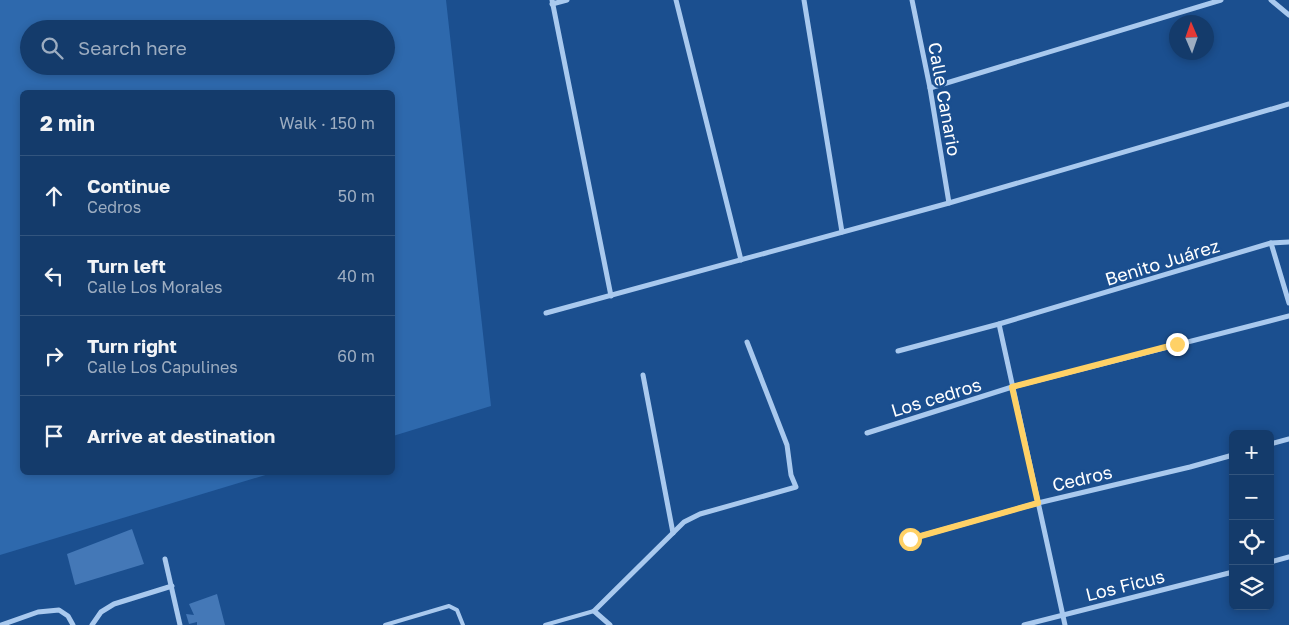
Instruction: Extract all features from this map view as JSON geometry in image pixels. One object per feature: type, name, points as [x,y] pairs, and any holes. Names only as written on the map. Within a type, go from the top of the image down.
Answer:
[{"type":"street","points":[[567,0],[552,2],[611,296]]},
{"type":"street","points":[[676,0],[741,260]]},
{"type":"street","points":[[804,0],[842,232]]},
{"type":"street","name":"Calle Canario","points":[[912,0],[930,88],[949,203]]},
{"type":"street","points":[[930,88],[1221,0]]},
{"type":"street","points":[[1272,0],[1289,15]]},
{"type":"street","points":[[546,313],[949,203],[1289,104]]},
{"type":"street","name":"Benito Juárez","points":[[898,351],[999,324],[1272,243],[1289,242]]},
{"type":"street","points":[[1272,243],[1289,303]]},
{"type":"street","name":"Los cedros","points":[[867,432],[1012,387],[1289,316]]},
{"type":"street","points":[[999,324],[1065,625]]},
{"type":"street","points":[[610,625],[594,611],[684,522],[700,514],[796,487],[790,475],[787,445],[747,342]]},
{"type":"street","points":[[643,375],[673,533]]},
{"type":"street","points":[[1274,443],[1289,439]]},
{"type":"street","name":"Cedros","points":[[910,539],[1038,503],[1229,456]]},
{"type":"street","points":[[1274,561],[1289,557]]},
{"type":"street","points":[[165,559],[180,625]]},
{"type":"street","name":"Los Ficus","points":[[1024,625],[1229,573]]},
{"type":"street","points":[[92,625],[101,612],[114,604],[172,586]]},
{"type":"street","points":[[1,625],[38,612],[59,610],[68,616],[73,625]]},
{"type":"lane","points":[[385,625],[449,606],[457,610],[463,625]]},
{"type":"lane","points":[[545,625],[594,611]]},
{"type":"shaded area","points":[[0,0],[446,0],[491,406],[395,435],[395,90],[20,90],[20,475],[265,475],[0,555]]},
{"type":"building","points":[[132,529],[144,564],[75,585],[67,554]]},
{"type":"building","points":[[217,594],[225,625],[197,625],[197,622],[189,624],[186,614],[194,615],[189,604]]},
{"type":"route","points":[[910,539],[1038,503],[1012,387],[1177,344]]}]
